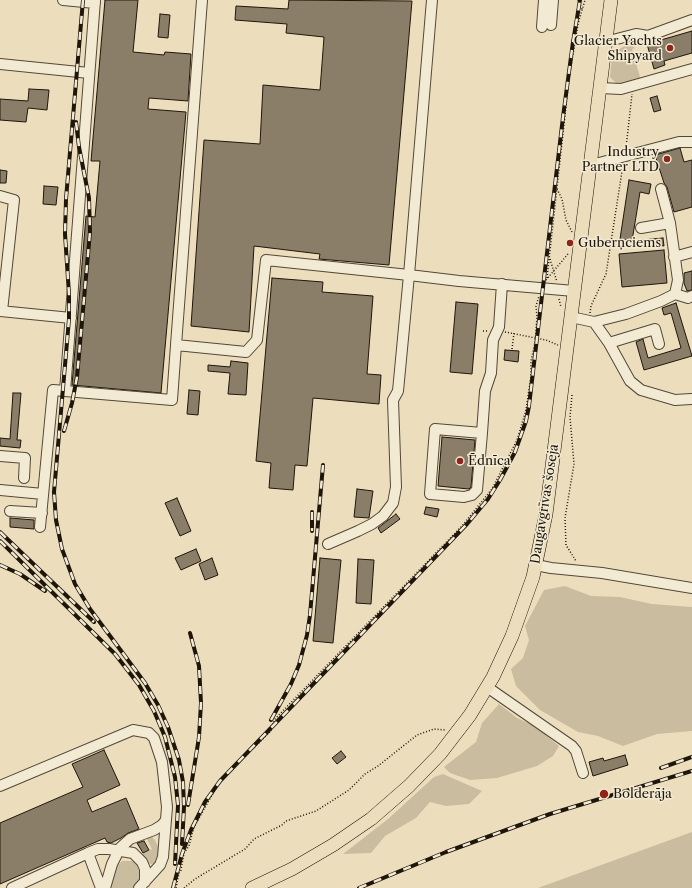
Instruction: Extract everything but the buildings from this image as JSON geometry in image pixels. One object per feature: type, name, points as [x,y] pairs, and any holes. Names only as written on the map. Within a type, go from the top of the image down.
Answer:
[{"type":"main road","name":"Daugavgrīvas šoseja","points":[[252,888],[320,854],[371,819],[420,776],[456,733],[487,687],[512,636],[526,600],[536,565],[548,503],[567,316],[574,291],[611,0]]},
{"type":"street","points":[[63,0],[95,1],[65,391]]},
{"type":"street","points":[[40,527],[54,390],[172,400],[202,0]]},
{"type":"street","points":[[328,544],[372,524],[383,516],[393,503],[396,487],[393,400],[398,391],[432,0]]},
{"type":"street","points":[[544,0],[546,26],[553,0]]},
{"type":"street","points":[[605,42],[636,34],[648,36],[692,20]]},
{"type":"street","points":[[0,64],[89,73]]},
{"type":"street","points":[[600,88],[621,89],[692,69]]},
{"type":"street","points":[[590,163],[599,163],[679,142],[692,142]]},
{"type":"street","points":[[661,189],[670,223],[678,280],[675,294]]},
{"type":"street","points":[[0,196],[14,200],[1,311],[71,318]]},
{"type":"street","points":[[641,228],[670,223]]},
{"type":"street","points":[[674,257],[692,252]]},
{"type":"street","points":[[176,345],[246,352],[257,340],[266,260],[557,291],[574,291]]},
{"type":"street","points":[[482,433],[435,430],[430,494],[464,497],[472,495],[477,490],[482,433],[485,391],[491,373],[493,340],[498,326],[502,284]]},
{"type":"street","points":[[567,316],[591,321],[626,314],[675,294],[688,298],[692,296]]},
{"type":"street","points":[[591,321],[609,343],[630,381],[641,390],[674,400],[691,399]]},
{"type":"street","points":[[609,343],[655,329],[659,344]]},
{"type":"street","points":[[0,456],[25,458],[24,478]]},
{"type":"street","points":[[0,490],[43,494]]},
{"type":"street","points":[[10,511],[42,513]]},
{"type":"street","points":[[536,565],[692,588]]},
{"type":"street","points":[[487,687],[572,746],[576,751],[584,772]]},
{"type":"street","points":[[0,786],[118,735],[134,730],[149,734],[154,738],[162,762],[166,786],[167,808],[163,857],[160,864],[142,885]]},
{"type":"street","points":[[105,888],[112,864],[120,848],[130,839],[154,830],[162,825],[166,820]]},
{"type":"street","points":[[12,888],[98,849],[119,850],[133,853],[142,862],[145,870],[142,885]]},
{"type":"street","points":[[88,853],[101,888]]},
{"type":"path","points":[[578,0],[582,9]]},
{"type":"path","points":[[176,888],[184,853],[189,846],[194,826],[216,788],[235,766],[271,731],[274,720],[462,526],[492,489],[517,440],[524,420],[528,400],[536,338],[537,300],[547,278],[569,79],[585,0]]},
{"type":"path","points":[[591,321],[591,306],[606,274],[625,156],[633,86]]},
{"type":"path","points":[[557,190],[562,199],[566,220],[572,234]]},
{"type":"path","points":[[547,278],[570,253]]},
{"type":"path","points":[[550,257],[558,284],[557,291],[567,316]]},
{"type":"path","points":[[509,332],[553,342],[559,346],[560,339]]},
{"type":"path","points":[[512,349],[514,333]]},
{"type":"path","points":[[572,393],[570,417],[574,464],[565,518],[566,545],[579,565],[580,571]]},
{"type":"path","points":[[184,888],[195,879],[245,849],[254,839],[282,825],[286,821],[316,811],[349,790],[365,774],[378,766],[410,740],[425,731],[439,729],[456,733]]},
{"type":"shaded area","points":[[630,43],[635,48],[632,49],[640,77],[639,80],[623,85],[617,84],[610,77],[612,56],[616,51]]},
{"type":"shaded area","points":[[565,586],[591,596],[620,597],[652,604],[692,607],[692,731],[657,734],[623,746],[598,736],[578,732],[540,710],[516,686],[511,669],[523,658],[529,640],[525,626],[544,590]]},
{"type":"shaded area","points":[[499,704],[517,718],[535,726],[559,746],[553,756],[537,766],[497,778],[470,780],[450,773],[444,767],[476,742],[482,723]]},
{"type":"shaded area","points":[[443,774],[482,791],[469,804],[446,806],[430,802],[416,818],[385,836],[371,853],[343,854],[388,819],[434,777]]},
{"type":"shaded area","points":[[692,832],[692,888],[538,888]]},
{"type":"shaded area","points":[[146,837],[152,837],[155,840],[160,851],[159,859],[155,863],[151,864],[147,863],[142,854],[152,849]]},
{"type":"shaded area","points":[[122,861],[133,861],[138,865],[140,869],[140,880],[134,888],[109,888],[115,868]]},
{"type":"railway","points":[[83,0],[66,199],[65,234],[69,319],[54,492],[56,520],[62,549],[75,584],[90,609],[145,683],[158,705],[168,727],[179,760],[183,782],[184,807],[182,844]]},
{"type":"railway","points":[[173,888],[182,854],[191,830],[205,802],[220,781],[467,524],[488,499],[515,452],[526,421],[529,406],[563,117],[580,0]]},
{"type":"railway","points":[[64,431],[72,403],[77,377],[90,232],[89,198],[79,147],[76,122]]},
{"type":"railway","points":[[271,720],[291,684],[299,665],[307,635],[323,465]]},
{"type":"railway","points":[[312,512],[312,531]]},
{"type":"railway","points":[[0,532],[94,622]]},
{"type":"railway","points":[[0,541],[115,654],[139,685],[154,711],[165,737],[175,777],[178,805],[175,864]]},
{"type":"railway","points":[[0,565],[20,574],[45,591]]},
{"type":"railway","points":[[188,805],[199,737],[201,703],[199,666],[190,633]]},
{"type":"railway","points":[[661,768],[692,757]]},
{"type":"railway","points":[[359,888],[446,852],[550,814],[692,771]]},
{"type":"place","name":"Glacier Yachts Shipyard","points":[[670,48]]},
{"type":"place","name":"Industry Partner LTD","points":[[667,159]]},
{"type":"place","name":"Guberņciems","points":[[570,243]]},
{"type":"place","name":"Ēdnīca","points":[[460,461]]},
{"type":"place","name":"Bolderāja","points":[[604,794]]}]
